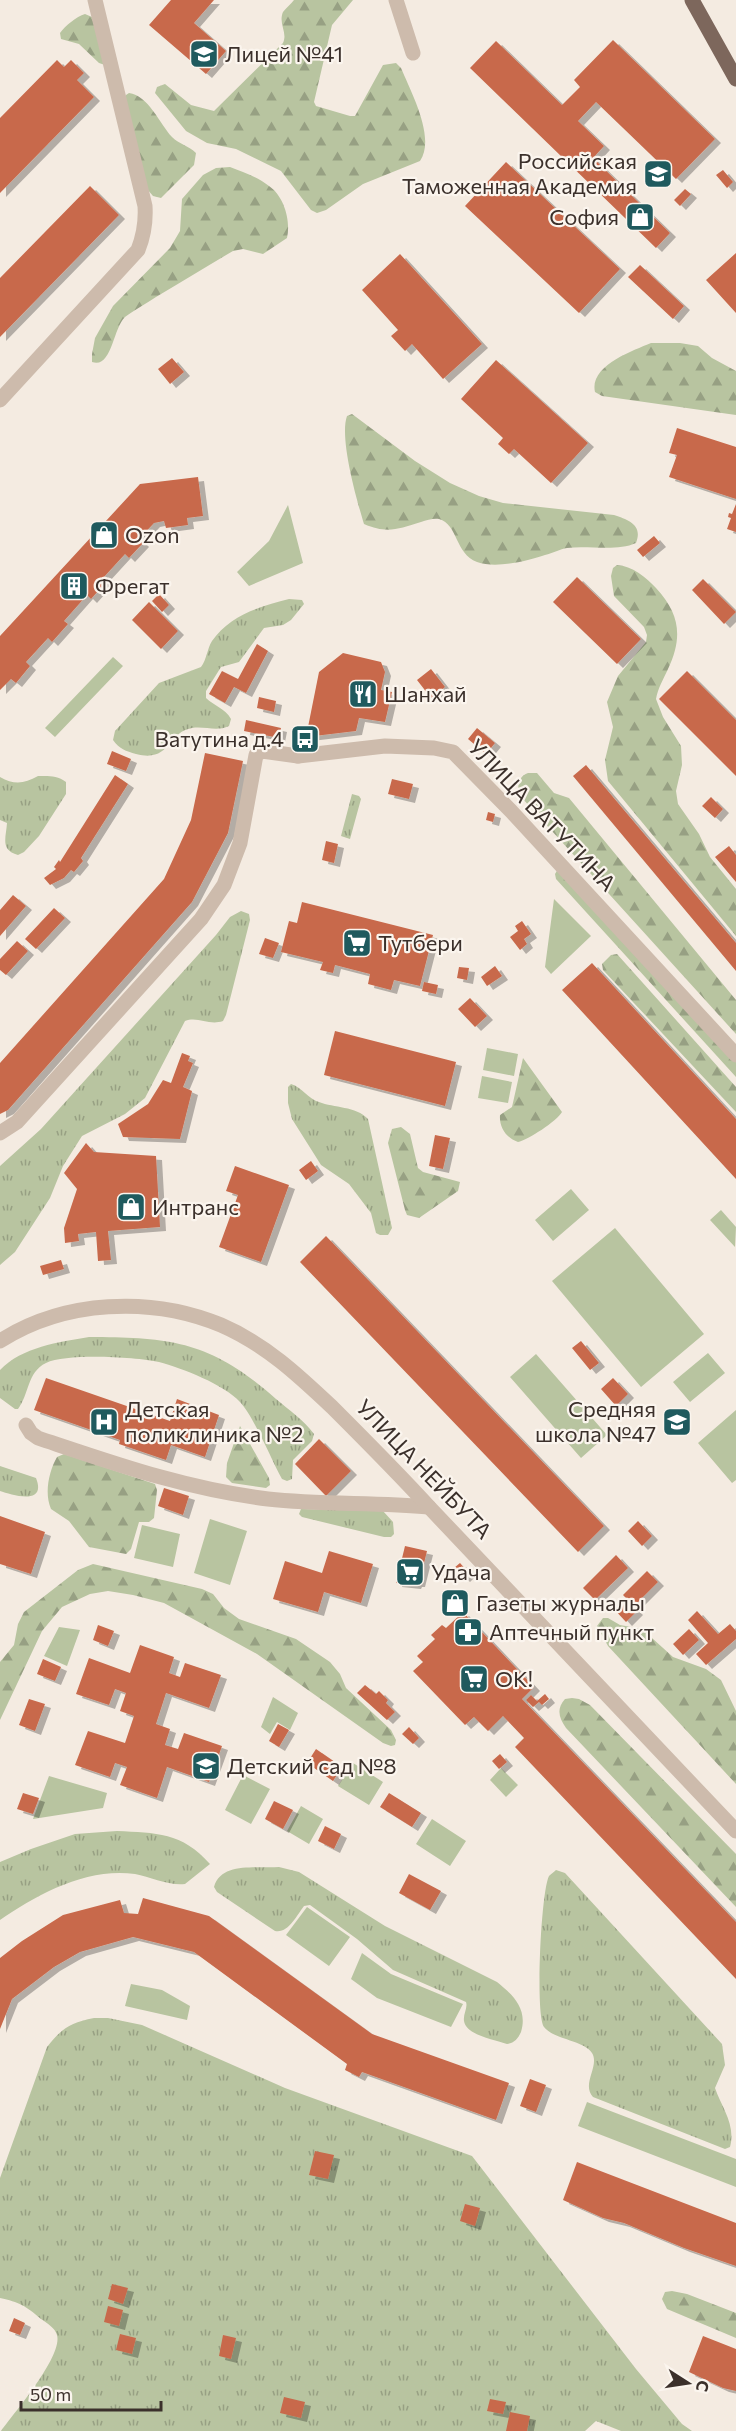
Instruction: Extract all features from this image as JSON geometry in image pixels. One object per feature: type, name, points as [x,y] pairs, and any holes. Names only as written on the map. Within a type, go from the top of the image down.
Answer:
[{"type":"main road","points":[[692,0],[736,79]]},
{"type":"street","points":[[0,400],[138,250],[145,231],[144,206],[95,0]]},
{"type":"street","points":[[396,0],[413,53]]},
{"type":"street","name":"УЛИЦА ВАТУТИНА","points":[[0,1133],[17,1122],[207,911],[224,885],[240,843],[256,755],[262,751],[298,756],[385,746],[423,747],[453,752],[511,811],[736,1055]]},
{"type":"street","name":"УЛИЦА НЕЙБУТА","points":[[0,1341],[21,1327],[52,1315],[121,1307],[176,1312],[222,1325],[258,1344],[288,1365],[350,1424],[736,1831]]},
{"type":"street","points":[[26,1425],[30,1433],[38,1438],[138,1472],[207,1490],[278,1500],[384,1503],[429,1507]]},
{"type":"green space","points":[[294,0],[353,0],[332,25],[314,102],[316,106],[355,116],[383,65],[396,63],[401,68],[416,102],[424,128],[424,151],[420,161],[363,184],[326,210],[317,213],[311,210],[281,171],[236,149],[207,143],[186,131],[155,93],[157,87],[165,84],[191,105],[214,111],[283,43],[283,12]]},
{"type":"green space","points":[[85,14],[92,17],[105,65],[99,63],[79,44],[61,39],[60,33],[65,27]]},
{"type":"green space","points":[[129,93],[148,104],[172,137],[196,153],[194,165],[161,198],[153,196],[147,189],[125,102],[126,95]]},
{"type":"green space","points":[[230,167],[260,180],[279,196],[287,217],[287,238],[263,254],[243,249],[233,251],[132,312],[121,322],[104,359],[99,363],[92,362],[95,338],[113,306],[170,248],[180,231],[182,199],[203,175],[216,168]]},
{"type":"green space","points":[[651,343],[680,343],[698,346],[712,358],[736,371],[736,415],[602,396],[595,392],[595,383],[605,367],[623,355]]},
{"type":"green space","points":[[352,414],[415,461],[450,483],[479,496],[503,503],[614,515],[633,524],[638,532],[636,543],[611,548],[567,548],[521,562],[493,565],[477,562],[464,553],[450,527],[439,519],[430,519],[406,527],[386,530],[364,524],[350,470],[345,439],[347,416]]},
{"type":"green space","points":[[288,505],[303,563],[249,586],[237,572],[269,541]]},
{"type":"green space","points":[[617,565],[633,570],[656,588],[670,607],[677,626],[673,657],[656,699],[663,717],[681,746],[682,765],[676,791],[678,804],[699,834],[710,857],[736,889],[736,936],[608,781],[605,760],[613,727],[607,702],[618,676],[646,642],[647,635],[644,627],[614,596],[611,576],[613,568]]},
{"type":"green space","points":[[289,599],[302,600],[304,604],[291,620],[283,625],[264,628],[239,662],[221,667],[206,691],[206,698],[226,712],[231,719],[229,726],[220,729],[192,728],[178,735],[163,751],[147,756],[126,751],[115,743],[113,740],[115,731],[159,683],[201,667],[212,641],[228,624],[247,613]]},
{"type":"green space","points":[[113,657],[123,666],[55,737],[45,728]]},
{"type":"green space","points":[[528,773],[537,773],[554,793],[569,798],[736,1000],[736,1034],[522,798],[519,784],[522,777]]},
{"type":"green space","points":[[38,776],[52,776],[63,780],[66,782],[66,794],[39,836],[24,852],[18,855],[12,853],[5,843],[7,823],[0,820],[0,777],[19,782]]},
{"type":"green space","points":[[352,794],[361,799],[350,839],[341,836]]},
{"type":"green space","points":[[558,869],[736,1059],[736,1077],[556,879],[555,874]]},
{"type":"green space","points":[[554,899],[591,936],[551,974],[545,967]]},
{"type":"green space","points":[[241,911],[249,914],[250,920],[223,1021],[185,1021],[145,1098],[125,1114],[82,1136],[63,1166],[50,1198],[15,1252],[0,1265],[0,1166],[41,1129],[230,917]]},
{"type":"green space","points":[[617,954],[736,1087],[736,1112],[603,970],[602,964],[611,955]]},
{"type":"green space","points":[[487,1048],[518,1054],[514,1076],[483,1070]]},
{"type":"green space","points":[[523,1058],[562,1112],[542,1130],[518,1142],[504,1132],[500,1115],[512,1107]]},
{"type":"green space","points":[[482,1076],[512,1082],[508,1103],[478,1098]]},
{"type":"green space","points":[[291,1084],[315,1100],[351,1109],[368,1119],[392,1228],[388,1235],[376,1233],[371,1213],[349,1184],[321,1165],[292,1119],[288,1103],[288,1087]]},
{"type":"green space","points":[[401,1127],[410,1134],[418,1168],[423,1172],[460,1182],[458,1191],[419,1218],[407,1215],[388,1143],[392,1129]]},
{"type":"green space","points":[[571,1189],[589,1210],[553,1241],[535,1220]]},
{"type":"green space","points":[[721,1210],[736,1227],[735,1247],[710,1220]]},
{"type":"green space","points":[[615,1228],[704,1334],[641,1387],[552,1281]]},
{"type":"green space","points":[[89,1337],[144,1339],[190,1347],[211,1354],[253,1380],[301,1420],[314,1434],[312,1441],[293,1460],[292,1479],[287,1481],[282,1479],[251,1418],[240,1402],[224,1389],[202,1378],[159,1362],[101,1357],[56,1360],[46,1363],[35,1372],[18,1409],[0,1398],[0,1370],[9,1362],[42,1347]]},
{"type":"green space","points":[[708,1353],[725,1373],[690,1402],[673,1382]]},
{"type":"green space","points":[[536,1354],[607,1435],[581,1458],[510,1377]]},
{"type":"green space","points":[[736,1410],[736,1480],[732,1483],[698,1443]]},
{"type":"green space","points":[[240,1426],[269,1478],[270,1485],[266,1488],[232,1483],[226,1477],[227,1463]]},
{"type":"green space","points":[[64,1454],[155,1484],[157,1490],[154,1518],[149,1522],[139,1522],[131,1549],[126,1554],[89,1547],[69,1521],[51,1509],[48,1496],[50,1475],[57,1457]]},
{"type":"green space","points":[[0,1466],[36,1478],[37,1492],[33,1495],[20,1496],[0,1491]]},
{"type":"green space","points":[[301,1509],[383,1511],[393,1522],[394,1534],[391,1537],[384,1537],[302,1517],[299,1514]]},
{"type":"green space","points":[[210,1519],[247,1531],[230,1585],[194,1573]]},
{"type":"green space","points":[[142,1525],[180,1534],[173,1567],[134,1558]]},
{"type":"green space","points":[[93,1564],[202,1589],[213,1594],[224,1608],[239,1619],[296,1639],[330,1662],[340,1674],[346,1688],[391,1730],[396,1740],[395,1745],[383,1743],[257,1654],[164,1603],[108,1591],[90,1594],[62,1607],[42,1631],[0,1720],[0,1662],[14,1645],[18,1624],[24,1612],[78,1570]]},
{"type":"green space","points":[[603,1618],[608,1618],[620,1625],[642,1629],[673,1657],[706,1669],[721,1680],[736,1711],[736,1784],[608,1646],[597,1626]]},
{"type":"green space","points":[[59,1627],[80,1630],[67,1666],[44,1656]]},
{"type":"green space","points":[[273,1697],[298,1713],[290,1730],[277,1722],[270,1734],[261,1727]]},
{"type":"green space","points":[[572,1698],[590,1705],[736,1854],[736,1907],[566,1728],[560,1717],[560,1710],[565,1699]]},
{"type":"green space","points":[[353,1763],[383,1782],[369,1805],[338,1786]]},
{"type":"green space","points":[[501,1768],[518,1785],[506,1797],[490,1780]]},
{"type":"green space","points":[[243,1775],[270,1789],[251,1824],[225,1810]]},
{"type":"green space","points":[[49,1776],[107,1793],[103,1808],[33,1819]]},
{"type":"green space","points":[[301,1806],[323,1819],[309,1844],[287,1831]]},
{"type":"green space","points":[[432,1819],[466,1841],[450,1866],[416,1844]]},
{"type":"green space","points":[[117,1831],[168,1836],[200,1853],[210,1864],[185,1884],[166,1883],[135,1874],[117,1873],[81,1879],[47,1892],[0,1920],[0,1862],[75,1834]]},
{"type":"green space","points":[[279,1867],[299,1872],[385,1926],[497,1982],[513,1997],[521,2010],[523,2024],[519,2037],[507,2044],[470,2030],[464,2021],[466,2002],[393,1970],[357,1939],[310,1905],[304,1906],[284,1930],[275,1931],[217,1892],[214,1887],[224,1873],[232,1870]]},
{"type":"green space","points":[[556,1870],[565,1873],[722,2044],[725,2065],[715,2088],[730,2124],[730,2147],[725,2149],[593,2097],[589,2086],[594,2064],[592,2053],[583,2045],[555,2035],[544,2027],[540,2000],[542,1927],[546,1886],[549,1876]]},
{"type":"green space","points":[[307,1907],[350,1937],[329,1966],[286,1935]]},
{"type":"green space","points":[[362,1953],[391,1974],[463,2004],[451,2027],[377,1998],[351,1979]]},
{"type":"green space","points":[[131,1984],[162,1990],[190,2006],[187,2020],[125,2006]]},
{"type":"green space","points":[[94,2018],[108,2018],[142,2025],[285,2088],[472,2156],[636,2369],[682,2424],[692,2431],[621,2431],[596,2421],[585,2431],[1,2431],[45,2370],[53,2356],[57,2335],[50,2326],[26,2308],[0,2298],[0,2178],[47,2047],[67,2027]]},
{"type":"green space","points":[[587,2102],[736,2159],[736,2187],[578,2126]]},
{"type":"green space","points":[[665,2292],[687,2294],[736,2313],[736,2338],[667,2309],[662,2299]]},
{"type":"building","name":"Лицей №41","points":[[171,0],[214,0],[194,23],[226,51],[206,74],[149,25]]},
{"type":"building","points":[[613,40],[715,139],[676,179],[596,102],[578,121],[604,146],[593,158],[670,233],[656,248],[470,68],[496,41],[562,105],[580,87],[574,80]]},
{"type":"building","points":[[57,60],[64,67],[71,60],[84,73],[77,80],[94,97],[0,193],[0,118]]},
{"type":"building","points":[[506,162],[620,269],[579,313],[465,206]]},
{"type":"building","points":[[723,170],[733,182],[727,188],[716,175]]},
{"type":"building","points":[[90,186],[119,215],[0,337],[0,278]]},
{"type":"building","points":[[685,189],[691,194],[680,206],[674,200]]},
{"type":"building","points":[[736,253],[736,313],[706,280]]},
{"type":"building","points":[[400,254],[482,344],[443,379],[412,344],[405,351],[391,336],[398,330],[362,290]]},
{"type":"building","points":[[640,265],[684,306],[673,319],[628,277]]},
{"type":"building","points":[[172,358],[184,372],[170,384],[158,369]]},
{"type":"building","points":[[496,360],[588,443],[551,483],[514,449],[509,454],[498,444],[503,438],[461,399]]},
{"type":"building","points":[[677,428],[736,447],[736,499],[669,477],[677,455],[669,453]]},
{"type":"building","name":"Фрегат","points":[[198,477],[203,516],[187,518],[188,525],[166,528],[164,521],[154,523],[139,539],[143,543],[129,558],[125,554],[103,578],[107,582],[91,599],[87,595],[64,621],[68,624],[52,642],[48,638],[26,662],[30,666],[16,683],[11,679],[0,690],[0,636],[140,484]]},
{"type":"building","points":[[736,504],[736,532],[727,529],[731,518],[728,517],[729,513],[732,514]]},
{"type":"building","points":[[654,536],[660,543],[643,557],[637,550]]},
{"type":"building","points":[[577,577],[641,639],[617,664],[553,602]]},
{"type":"building","points":[[703,579],[736,612],[724,624],[692,590]]},
{"type":"building","points":[[159,594],[169,605],[162,612],[152,601]]},
{"type":"building","points":[[149,602],[178,631],[161,649],[132,620]]},
{"type":"building","points":[[257,644],[268,651],[246,693],[234,687],[225,703],[209,694],[222,671],[238,679]]},
{"type":"building","points":[[343,653],[381,662],[385,672],[381,690],[392,692],[385,722],[359,718],[356,731],[306,737],[319,672]]},
{"type":"building","points":[[431,669],[445,687],[431,698],[417,680]]},
{"type":"building","points":[[687,671],[736,720],[736,776],[659,699]]},
{"type":"building","points":[[259,697],[276,701],[274,712],[257,708]]},
{"type":"building","points":[[246,720],[281,728],[279,738],[244,731]]},
{"type":"building","points":[[477,728],[495,743],[486,754],[468,739]]},
{"type":"building","points":[[112,751],[131,759],[126,771],[107,764]]},
{"type":"building","points":[[205,753],[243,761],[228,833],[192,902],[8,1110],[0,1114],[0,1063],[164,879],[191,820]]},
{"type":"building","points":[[586,765],[736,943],[736,971],[573,776]]},
{"type":"building","points":[[115,775],[128,784],[81,858],[83,861],[74,872],[71,870],[64,878],[50,885],[44,878],[56,869],[54,867],[59,860],[60,862]]},
{"type":"building","points":[[392,779],[413,784],[409,799],[388,794]]},
{"type":"building","points":[[711,797],[723,809],[715,818],[702,806]]},
{"type":"building","points":[[488,812],[495,814],[493,822],[486,820]]},
{"type":"building","points":[[326,841],[338,844],[334,863],[322,860]]},
{"type":"building","points":[[729,846],[736,855],[736,882],[715,857]]},
{"type":"building","points":[[13,895],[26,906],[0,936],[0,910]]},
{"type":"building","name":"Тутбери","points":[[302,902],[433,935],[420,986],[394,980],[391,990],[368,984],[370,974],[335,965],[333,973],[320,970],[323,962],[281,952],[289,921],[297,923]]},
{"type":"building","points":[[54,908],[65,918],[36,949],[25,939]]},
{"type":"building","points":[[522,921],[531,934],[524,939],[527,944],[520,950],[510,937],[518,931],[515,926]]},
{"type":"building","points":[[265,938],[279,943],[273,958],[259,954]]},
{"type":"building","points":[[17,941],[28,951],[6,975],[0,970],[0,959]]},
{"type":"building","points":[[592,963],[736,1119],[736,1179],[562,990]]},
{"type":"building","points":[[495,966],[502,976],[487,986],[481,977]]},
{"type":"building","points":[[459,967],[469,968],[467,980],[457,978]]},
{"type":"building","points":[[424,982],[438,985],[436,994],[422,991]]},
{"type":"building","points":[[470,998],[487,1016],[475,1027],[458,1009]]},
{"type":"building","points":[[335,1031],[456,1062],[445,1106],[324,1075]]},
{"type":"building","points":[[182,1053],[190,1056],[188,1061],[193,1063],[183,1087],[192,1091],[180,1139],[123,1137],[118,1124],[148,1104],[163,1080],[171,1083]]},
{"type":"building","points":[[435,1135],[450,1138],[443,1169],[429,1166]]},
{"type":"building","points":[[86,1143],[94,1152],[156,1156],[160,1227],[108,1231],[111,1260],[98,1261],[96,1232],[78,1234],[79,1241],[65,1243],[64,1228],[77,1189],[64,1173]]},
{"type":"building","points":[[311,1161],[318,1171],[306,1180],[299,1170]]},
{"type":"building","points":[[235,1166],[289,1185],[261,1262],[219,1247],[238,1195],[226,1191]]},
{"type":"building","points":[[326,1236],[604,1526],[578,1552],[300,1262]]},
{"type":"building","points":[[61,1260],[64,1269],[43,1275],[40,1266]]},
{"type":"building","points":[[581,1341],[599,1363],[590,1370],[572,1348]]},
{"type":"building","points":[[46,1378],[170,1421],[177,1399],[219,1415],[205,1457],[171,1445],[166,1460],[119,1444],[120,1440],[34,1410]]},
{"type":"building","points":[[613,1378],[628,1394],[616,1406],[601,1389]]},
{"type":"building","points":[[319,1439],[351,1471],[326,1496],[295,1464]]},
{"type":"building","points":[[164,1488],[189,1496],[183,1515],[158,1506]]},
{"type":"building","points":[[0,1516],[45,1532],[31,1574],[0,1564]]},
{"type":"building","points":[[638,1521],[652,1536],[642,1546],[628,1531]]},
{"type":"building","points":[[405,1546],[427,1551],[419,1583],[415,1585],[396,1583]]},
{"type":"building","points":[[329,1551],[373,1564],[361,1603],[324,1592],[318,1612],[273,1599],[285,1561],[322,1573]]},
{"type":"building","points":[[616,1555],[628,1568],[595,1600],[583,1588]]},
{"type":"building","points":[[460,1563],[469,1573],[464,1578],[454,1568]]},
{"type":"building","points":[[647,1571],[658,1582],[634,1606],[623,1595]]},
{"type":"building","points":[[624,1598],[637,1611],[626,1622],[613,1608]]},
{"type":"building","name":"Газеты журналы","points":[[455,1600],[463,1607],[456,1614],[449,1607]]},
{"type":"building","points":[[697,1611],[718,1634],[730,1624],[736,1631],[736,1639],[706,1665],[696,1654],[708,1643],[688,1620]]},
{"type":"building","points":[[463,1612],[534,1687],[522,1699],[736,1922],[736,1979],[515,1747],[524,1738],[503,1716],[488,1731],[474,1717],[465,1725],[413,1671],[423,1662],[417,1656],[435,1639],[431,1635],[442,1625],[446,1628]]},
{"type":"building","points":[[98,1625],[114,1631],[108,1646],[93,1640]]},
{"type":"building","points":[[689,1629],[699,1640],[683,1655],[673,1644]]},
{"type":"building","points":[[140,1645],[174,1657],[169,1673],[180,1677],[185,1663],[221,1675],[209,1708],[166,1693],[156,1724],[170,1729],[165,1745],[178,1749],[184,1733],[222,1746],[209,1782],[167,1767],[157,1798],[120,1785],[127,1767],[115,1763],[110,1777],[75,1765],[88,1731],[125,1743],[134,1716],[120,1711],[126,1693],[115,1689],[109,1705],[76,1694],[89,1658],[130,1673]]},
{"type":"building","points":[[43,1659],[61,1667],[55,1681],[37,1674]]},
{"type":"building","points":[[365,1685],[376,1694],[379,1691],[388,1700],[386,1703],[395,1712],[387,1720],[357,1693]]},
{"type":"building","points":[[545,1694],[549,1699],[542,1705],[539,1702],[533,1707],[526,1700],[531,1695],[537,1701]]},
{"type":"building","points":[[29,1699],[45,1704],[35,1731],[19,1725]]},
{"type":"building","points":[[278,1724],[289,1730],[279,1747],[269,1741]]},
{"type":"building","points":[[409,1727],[419,1738],[413,1744],[402,1734]]},
{"type":"building","points":[[316,1749],[342,1767],[333,1781],[307,1763]]},
{"type":"building","points":[[500,1754],[507,1762],[499,1769],[492,1761]]},
{"type":"building","points":[[23,1793],[39,1798],[33,1814],[17,1809]]},
{"type":"building","points":[[389,1793],[421,1813],[412,1827],[380,1807]]},
{"type":"building","points":[[274,1801],[293,1810],[283,1829],[265,1819]]},
{"type":"building","points":[[325,1826],[341,1834],[334,1849],[318,1841]]},
{"type":"building","points":[[409,1874],[441,1891],[430,1910],[399,1893]]},
{"type":"building","points":[[143,1898],[209,1916],[372,2034],[509,2083],[496,2120],[362,2072],[359,2077],[345,2070],[347,2064],[194,1952],[133,1937],[80,1952],[54,1967],[12,1999],[0,2029],[0,1958],[63,1915],[120,1900],[124,1913],[138,1914]]},
{"type":"building","points":[[530,2079],[546,2085],[536,2112],[520,2106]]},
{"type":"building","points":[[315,2151],[334,2155],[328,2179],[309,2175]]},
{"type":"building","points":[[577,2162],[736,2223],[736,2266],[684,2248],[624,2223],[603,2218],[563,2200]]},
{"type":"building","points":[[465,2204],[480,2208],[475,2226],[460,2221]]},
{"type":"building","points":[[112,2284],[128,2288],[123,2304],[108,2299]]},
{"type":"building","points":[[108,2306],[123,2310],[119,2326],[104,2322]]},
{"type":"building","points":[[14,2318],[25,2323],[20,2335],[9,2331]]},
{"type":"building","points":[[120,2334],[136,2338],[132,2354],[116,2350]]},
{"type":"building","points":[[223,2335],[236,2338],[231,2359],[219,2356]]},
{"type":"building","points":[[703,2336],[736,2349],[736,2391],[723,2388],[689,2372]]},
{"type":"building","points":[[284,2397],[305,2402],[301,2418],[280,2413]]},
{"type":"building","points":[[490,2399],[506,2402],[503,2414],[487,2411]]},
{"type":"building","points":[[510,2412],[530,2416],[527,2431],[506,2431]]},
{"type":"place","name":"Лицей №41","points":[[204,54]]},
{"type":"place","name":"Российская Таможенная Академия","points":[[658,174]]},
{"type":"place","name":"София","points":[[640,217]]},
{"type":"place","name":"Ozon","points":[[104,535]]},
{"type":"place","name":"Фрегат","points":[[74,586]]},
{"type":"place","name":"Шанхай","points":[[363,694]]},
{"type":"place","name":"Ватутина д.4","points":[[305,739]]},
{"type":"place","name":"Тутбери","points":[[357,943]]},
{"type":"place","name":"Интранс","points":[[131,1207]]},
{"type":"place","name":"Детская поликлиника №2","points":[[104,1422]]},
{"type":"place","name":"Средняя школа №47","points":[[677,1422]]},
{"type":"place","name":"Удача","points":[[410,1572]]},
{"type":"place","name":"Газеты журналы","points":[[455,1603]]},
{"type":"place","name":"Аптечный пункт","points":[[468,1632]]},
{"type":"place","name":"ОК!","points":[[474,1679]]},
{"type":"place","name":"Детский сад №8","points":[[206,1766]]}]
